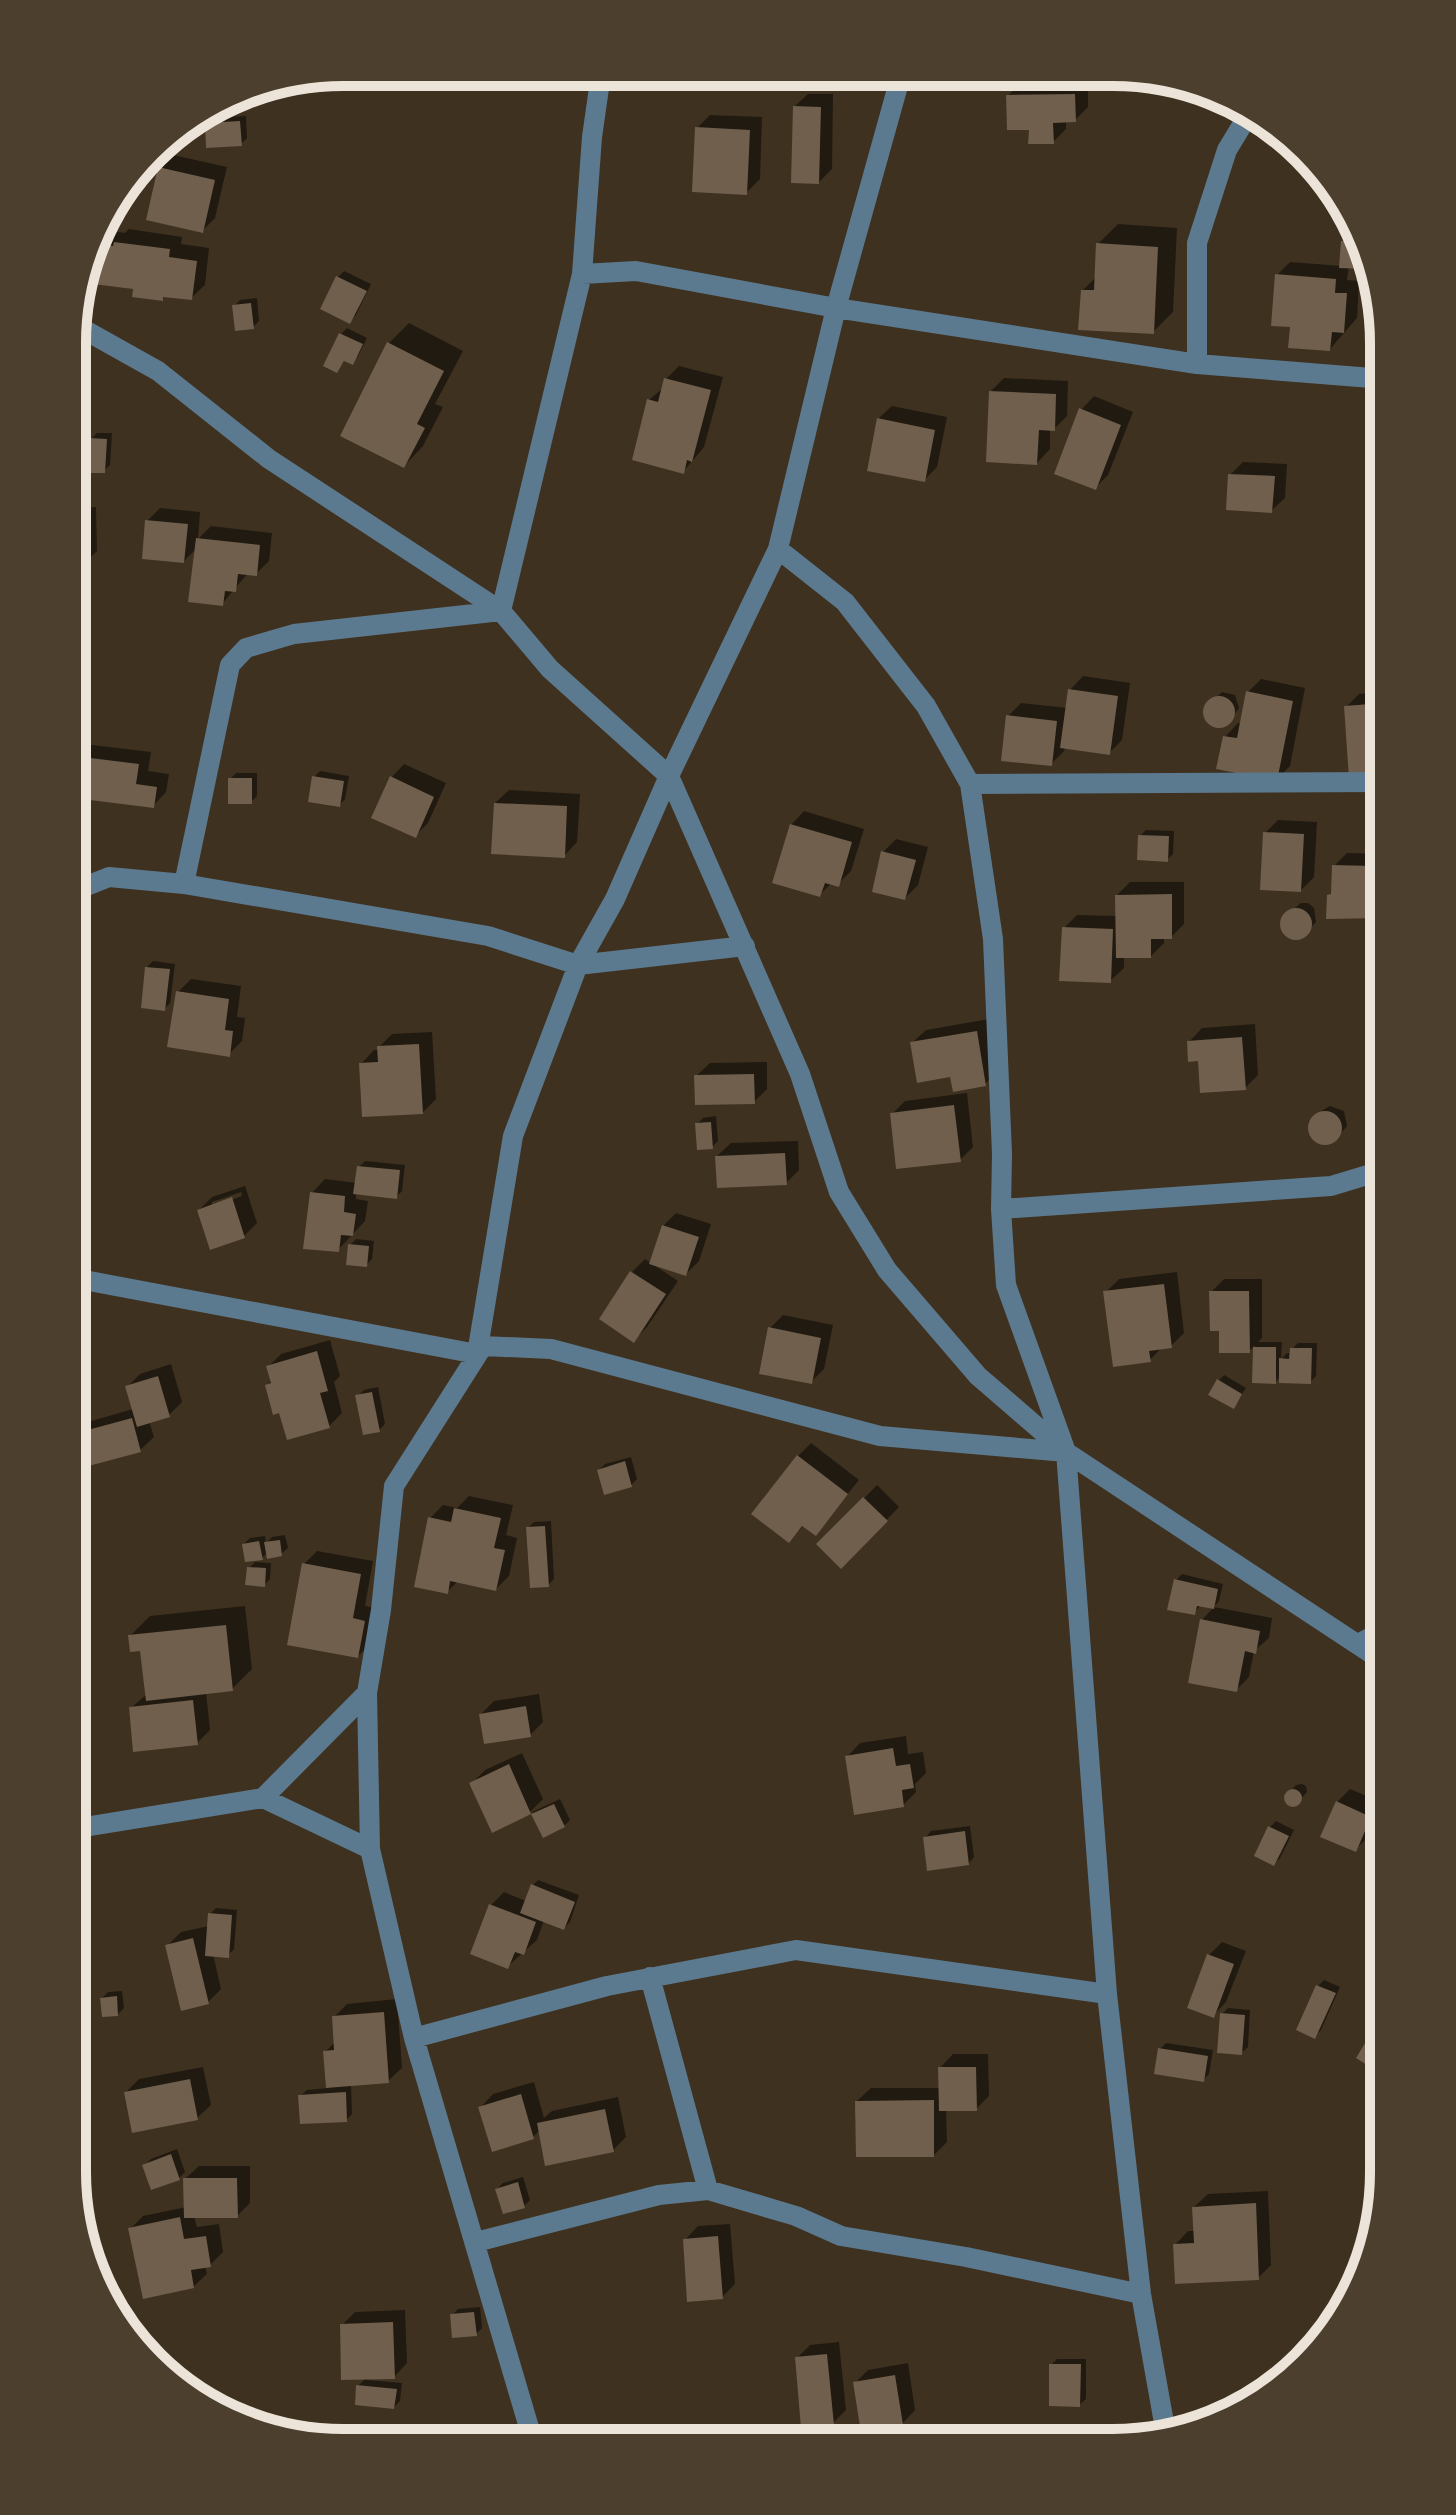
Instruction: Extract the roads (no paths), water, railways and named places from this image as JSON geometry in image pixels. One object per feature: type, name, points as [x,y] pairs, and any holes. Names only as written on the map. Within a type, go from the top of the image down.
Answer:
[{"type":"street","points":[[501,611],[582,274],[592,137],[599,86]]},
{"type":"street","points":[[477,1354],[513,1136],[578,965],[615,899],[669,776],[778,549],[836,308],[898,86]]},
{"type":"street","points":[[1197,364],[1197,243],[1227,150],[1244,122]]},
{"type":"street","points":[[582,274],[636,271],[836,308],[1197,364],[1370,378]]},
{"type":"street","points":[[87,331],[158,371],[269,459],[501,611],[550,669],[669,776],[800,1074],[839,1192],[887,1270],[978,1376],[1066,1452],[1369,1652]]},
{"type":"street","points":[[778,549],[845,602],[926,706],[970,784],[993,939],[1006,1285],[1066,1452],[1107,1994],[1141,2294],[1164,2423]]},
{"type":"street","points":[[184,884],[230,665],[246,648],[294,634],[501,611]]},
{"type":"street","points":[[970,784],[1370,782]]},
{"type":"street","points":[[86,886],[109,877],[184,884],[488,936],[578,965],[745,946]]},
{"type":"street","points":[[1001,1209],[1331,1186],[1370,1174]]},
{"type":"street","points":[[86,1280],[477,1354]]},
{"type":"street","points":[[530,2429],[414,2038],[370,1849],[367,1693],[381,1610],[394,1486],[483,1346],[551,1349],[880,1436],[1066,1452]]},
{"type":"street","points":[[1358,1644],[1369,1638]]},
{"type":"street","points":[[263,1798],[367,1693]]},
{"type":"street","points":[[86,1827],[263,1798],[370,1849]]},
{"type":"street","points":[[414,2038],[607,1986],[796,1950],[1107,1994]]},
{"type":"street","points":[[650,1977],[708,2190]]},
{"type":"street","points":[[476,2242],[659,2195],[708,2190],[796,2216],[841,2236],[966,2257],[1141,2294]]}]
